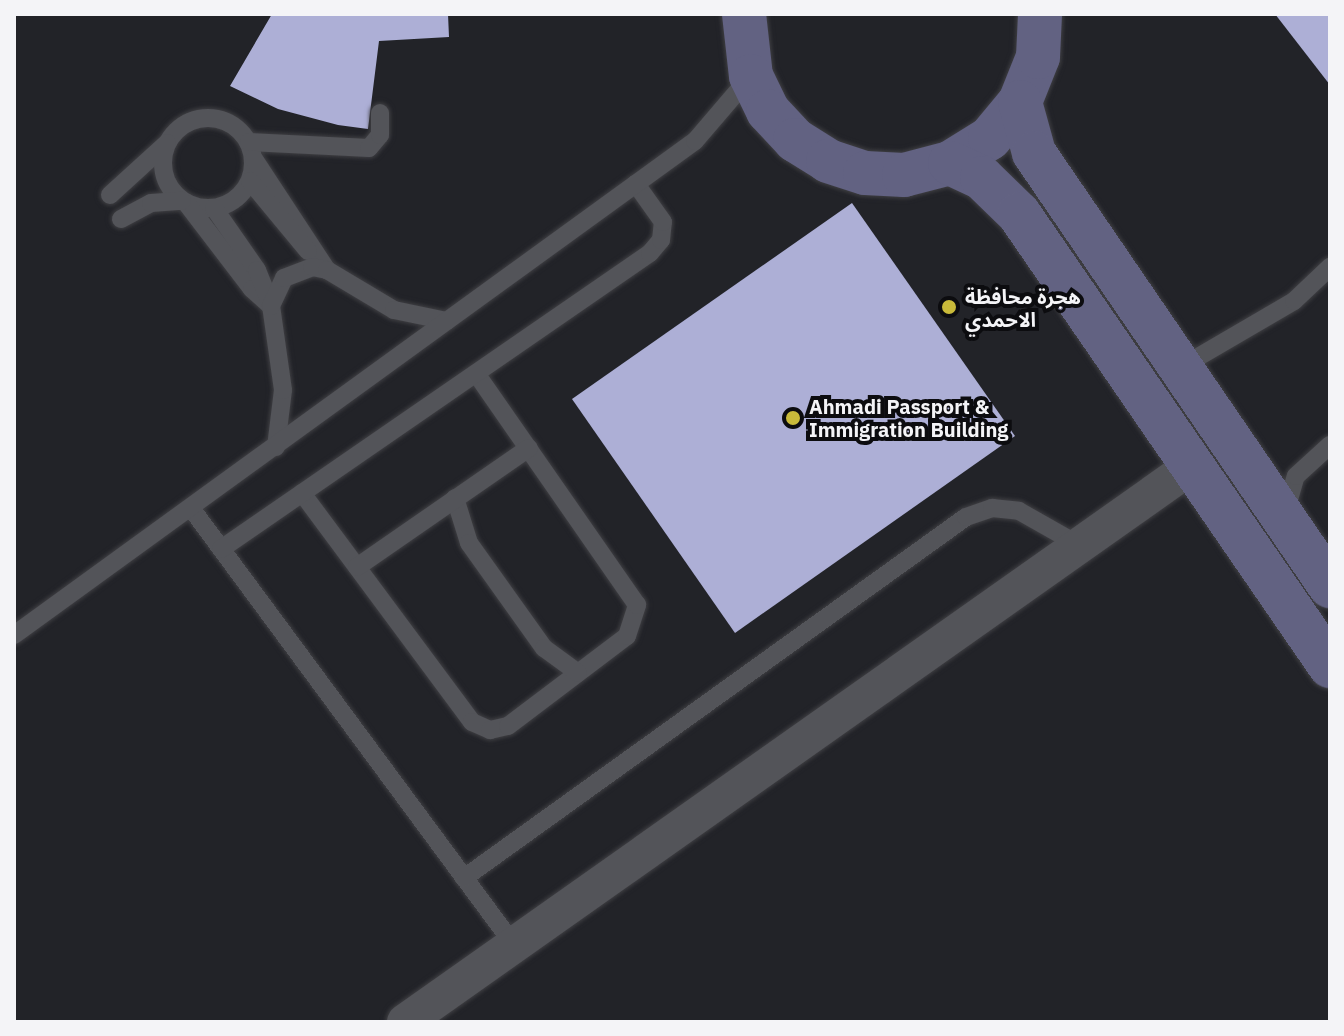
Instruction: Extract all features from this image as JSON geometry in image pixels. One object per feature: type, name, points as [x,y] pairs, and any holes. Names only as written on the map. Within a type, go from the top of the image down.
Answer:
[{"type":"main road","points":[[744,14],[751,76],[768,111],[795,140],[828,161],[865,173],[904,175],[950,163],[990,138],[1020,102],[1038,57],[1040,14]]},
{"type":"main road","points":[[1020,102],[1034,153],[1330,586]]},
{"type":"main road","points":[[950,163],[982,178],[1019,214],[1330,666]]},
{"type":"street","points":[[405,1022],[1193,465]]},
{"type":"lane","points":[[14,635],[636,184],[712,126],[751,76]]},
{"type":"lane","points":[[251,150],[369,148],[380,135],[380,113]]},
{"type":"lane","points":[[110,195],[177,130],[202,118],[229,123],[251,150],[327,270]]},
{"type":"lane","points":[[168,141],[163,167],[185,202],[252,289],[271,306]]},
{"type":"lane","points":[[121,219],[151,203],[185,202],[214,208],[236,199],[250,181],[251,150]]},
{"type":"lane","points":[[250,181],[327,270],[394,310],[447,321]]},
{"type":"lane","points":[[221,549],[657,247],[663,222],[636,184]]},
{"type":"lane","points":[[214,208],[257,270],[271,306],[283,390],[276,447]]},
{"type":"lane","points":[[1181,367],[1294,301],[1330,267]]},
{"type":"lane","points":[[271,306],[284,278],[297,270],[327,270]]},
{"type":"lane","points":[[302,493],[480,728],[508,726],[627,636],[637,605],[476,373]]},
{"type":"lane","points":[[1286,521],[1296,476],[1330,445]]},
{"type":"lane","points":[[357,567],[529,448]]},
{"type":"lane","points":[[455,498],[469,543],[544,648],[578,673]]},
{"type":"lane","points":[[191,508],[514,945]]},
{"type":"lane","points":[[464,878],[966,517],[992,508],[1019,511],[1079,545]]},
{"type":"building","points":[[272,14],[448,14],[449,37],[379,41],[368,129],[338,125],[278,109],[230,86]]},
{"type":"building","points":[[1275,14],[1330,14],[1330,85]]},
{"type":"building","name":"Ahmadi Passport & Immigration Building","points":[[852,203],[1015,436],[735,633],[572,399]]},
{"type":"place","name":"هجرة محافظة الاحمدي","points":[[949,307]]},
{"type":"place","name":"Ahmadi Passport & Immigration Building","points":[[793,418]]}]
